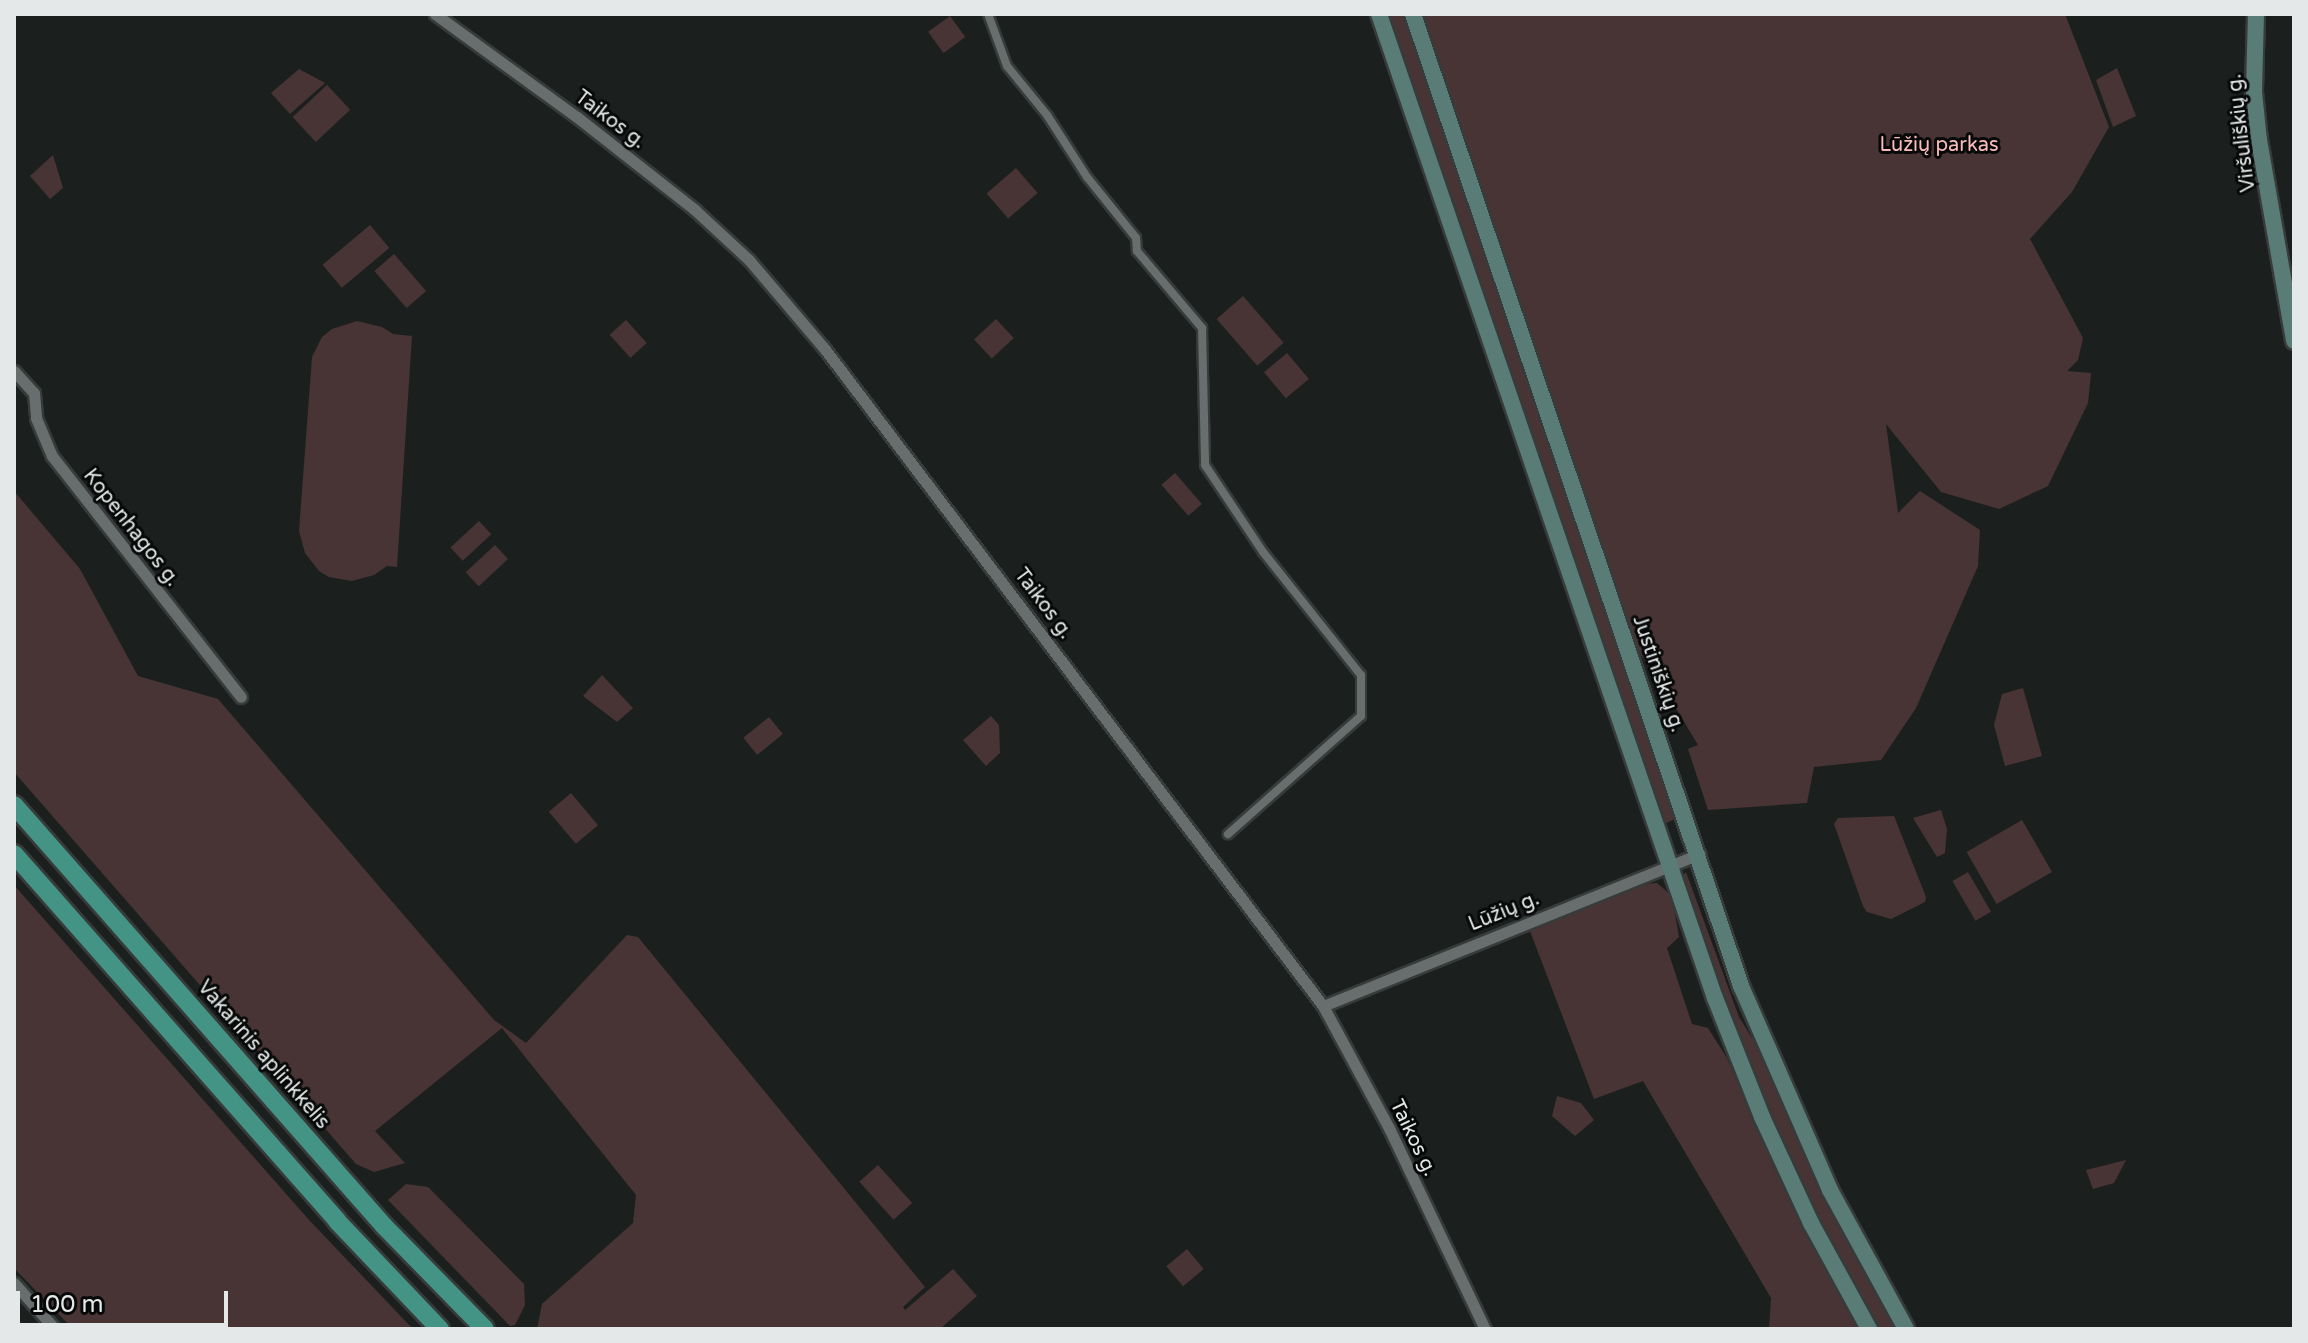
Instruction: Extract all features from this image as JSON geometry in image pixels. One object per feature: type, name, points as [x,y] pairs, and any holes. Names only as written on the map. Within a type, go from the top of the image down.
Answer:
[{"type":"highway","name":"Vakarinis aplinkkelis","points":[[14,805],[384,1226],[485,1329]]},
{"type":"highway","points":[[14,854],[337,1221],[440,1329]]},
{"type":"main road","points":[[1379,14],[1715,998],[1762,1117],[1811,1223],[1869,1329]]},
{"type":"main road","name":"Justiniškių g.","points":[[1413,14],[1699,854],[1741,986],[1830,1190],[1906,1329]]},
{"type":"main road","name":"Viršuliškių g.","points":[[2256,14],[2254,92],[2259,140],[2294,341]]},
{"type":"street","name":"Taikos g.","points":[[435,14],[639,164],[695,210],[769,282],[942,500],[1323,1006],[1389,1128],[1485,1329]]},
{"type":"street","points":[[988,14],[1007,66],[1047,115],[1087,177],[1136,238],[1137,251],[1202,328],[1205,465],[1263,552],[1361,675],[1361,716],[1228,834]]},
{"type":"street","name":"Kopenhagos g.","points":[[14,371],[34,393],[40,428],[52,456],[241,697]]},
{"type":"street","name":"Lūžių g.","points":[[1323,1006],[1699,854]]},
{"type":"street","points":[[14,1283],[55,1329]]},
{"type":"green space","points":[[1389,14],[1404,14],[1677,818],[1662,825]]},
{"type":"green space","name":"Lūžių parkas","points":[[1422,14],[2065,14],[2109,127],[2072,192],[2030,239],[2083,338],[2078,360],[2067,371],[2091,373],[2088,403],[2048,486],[1999,509],[1941,492],[1886,424],[1898,513],[1920,491],[1980,530],[1978,566],[1916,708],[1881,760],[1814,767],[1807,803],[1708,810],[1688,749],[1698,745],[1671,700],[1659,665],[1649,668],[1636,647]]},
{"type":"green space","points":[[950,16],[965,37],[943,53],[928,32]]},
{"type":"green space","points":[[2117,68],[2136,116],[2113,127],[2096,80]]},
{"type":"green space","points":[[299,69],[325,83],[290,114],[271,93]]},
{"type":"green space","points":[[327,85],[350,110],[316,142],[293,117]]},
{"type":"green space","points":[[53,155],[63,188],[50,199],[30,176]]},
{"type":"green space","points":[[1016,168],[1038,193],[1008,218],[987,194]]},
{"type":"green space","points":[[370,225],[389,248],[342,288],[323,265]]},
{"type":"green space","points":[[394,254],[426,291],[407,308],[374,271]]},
{"type":"green space","points":[[1243,296],[1284,343],[1257,366],[1217,319]]},
{"type":"green space","points":[[996,319],[1014,338],[992,358],[974,339]]},
{"type":"green space","points":[[626,320],[647,343],[630,358],[610,335]]},
{"type":"green space","points":[[357,321],[382,327],[393,334],[412,336],[397,567],[387,566],[374,575],[352,581],[329,577],[319,571],[305,553],[299,531],[312,357],[322,337],[332,329]]},
{"type":"green space","points":[[1287,353],[1309,379],[1286,398],[1264,372]]},
{"type":"green space","points":[[1175,473],[1202,504],[1188,516],[1161,485]]},
{"type":"green space","points":[[14,491],[80,569],[138,676],[218,699],[494,1020],[526,1043],[627,935],[638,937],[925,1287],[903,1307],[905,1310],[953,1269],[977,1296],[940,1329],[537,1329],[542,1304],[633,1223],[636,1195],[502,1028],[375,1131],[405,1163],[374,1172],[356,1164],[14,772]]},
{"type":"green space","points":[[479,521],[491,534],[463,561],[450,548]]},
{"type":"green space","points":[[495,545],[508,559],[479,586],[466,572]]},
{"type":"green space","points":[[602,675],[633,708],[617,722],[583,696]]},
{"type":"green space","points":[[2023,688],[2042,756],[2005,766],[1994,725],[2002,694]]},
{"type":"green space","points":[[991,716],[999,725],[1000,753],[986,766],[963,740]]},
{"type":"green space","points":[[769,717],[783,734],[757,755],[743,738]]},
{"type":"green space","points":[[571,793],[598,825],[576,844],[549,812]]},
{"type":"green space","points":[[1941,810],[1947,829],[1945,853],[1937,857],[1913,818]]},
{"type":"green space","points":[[1894,816],[1926,897],[1925,902],[1891,919],[1867,912],[1863,906],[1834,824],[1838,818]]},
{"type":"green space","points":[[2022,820],[2052,872],[1997,904],[1967,852]]},
{"type":"green space","points":[[1686,872],[1739,1017],[1759,1049],[1815,1181],[1896,1329],[1878,1329],[1802,1188],[1770,1116],[1700,933],[1682,877]]},
{"type":"green space","points":[[1968,872],[1991,912],[1975,921],[1952,881]]},
{"type":"green space","points":[[1657,883],[1672,896],[1679,937],[1667,948],[1692,1024],[1708,1028],[1727,1058],[1774,1168],[1858,1329],[1769,1329],[1771,1298],[1643,1081],[1594,1099],[1530,931],[1645,884]]},
{"type":"green space","points":[[14,885],[310,1221],[413,1329],[73,1329],[14,1268]]},
{"type":"green space","points":[[1557,1096],[1581,1103],[1594,1120],[1575,1136],[1552,1116]]},
{"type":"green space","points":[[2126,1160],[2114,1183],[2093,1189],[2086,1170]]},
{"type":"green space","points":[[878,1165],[912,1203],[894,1220],[859,1182]]},
{"type":"green space","points":[[406,1184],[428,1187],[524,1284],[525,1305],[515,1325],[510,1326],[388,1200]]},
{"type":"green space","points":[[1187,1249],[1204,1269],[1183,1286],[1166,1266]]}]
